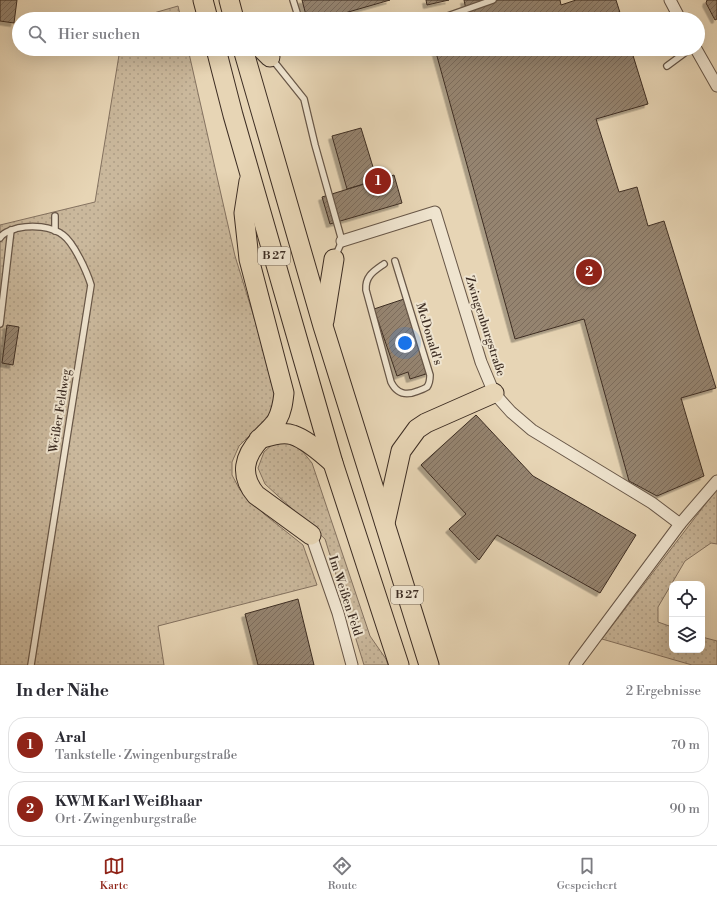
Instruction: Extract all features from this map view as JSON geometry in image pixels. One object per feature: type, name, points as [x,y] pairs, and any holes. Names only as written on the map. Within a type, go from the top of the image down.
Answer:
[{"type":"highway","points":[[203,0],[206,12]]},
{"type":"highway","points":[[229,0],[232,12]]},
{"type":"highway","name":"B 27","points":[[218,56],[250,174],[333,463],[399,665]]},
{"type":"highway","name":"B 27","points":[[245,56],[323,326],[429,665]]},
{"type":"highway","points":[[250,174],[244,213],[249,260],[284,393],[282,408],[277,421],[259,439],[248,454],[245,467],[247,479],[250,488],[256,495],[311,535]]},
{"type":"highway","points":[[323,326],[334,259]]},
{"type":"highway","points":[[385,524],[401,450],[417,429],[426,423],[494,393]]},
{"type":"highway","points":[[259,439],[278,434],[292,434],[315,447],[333,463]]},
{"type":"street","points":[[670,0],[676,12]]},
{"type":"street","points":[[700,56],[717,86]]},
{"type":"street","name":"Zwingenburgstraße","points":[[342,241],[435,212],[481,362],[494,393],[510,412],[532,430],[652,503],[680,524]]},
{"type":"street","points":[[575,665],[680,524],[716,485]]},
{"type":"street","name":"Im Weißen Feld","points":[[311,535],[338,613],[352,665]]},
{"type":"lane","points":[[293,0],[297,12]]},
{"type":"lane","points":[[459,12],[493,0]]},
{"type":"lane","points":[[268,56],[304,100],[342,241],[334,259]]},
{"type":"lane","points":[[668,66],[681,56]]},
{"type":"lane","points":[[55,216],[55,231]]},
{"type":"lane","name":"Weißer Feldweg","points":[[0,238],[2,235],[11,230],[26,227],[50,228],[63,235],[74,248],[88,273],[91,285],[31,665]]},
{"type":"lane","points":[[0,324],[11,230]]},
{"type":"lane","name":"McDonald's","points":[[384,264],[369,275],[366,281],[366,290],[391,382],[398,391],[403,394],[410,394],[426,388],[430,382],[430,375],[395,262]]},
{"type":"shaded area","points":[[178,6],[179,12],[157,12]]},
{"type":"shaded area","points":[[119,56],[190,56],[235,256],[279,398],[270,415],[239,446],[232,462],[232,475],[240,490],[264,514],[303,545],[317,585],[158,626],[164,665],[0,665],[0,225],[95,202]]},
{"type":"shaded area","points":[[275,442],[292,444],[303,452],[312,463],[370,636],[386,659],[388,665],[364,665],[325,539],[265,484],[258,468],[264,452]]},
{"type":"shaded area","points":[[717,489],[717,544],[711,543],[685,561],[673,581],[669,581],[669,588],[658,607],[658,622],[669,626],[669,653],[705,653],[705,638],[717,641],[717,665],[692,665],[602,639]]},
{"type":"building","points":[[0,0],[17,0],[15,12],[12,12],[12,23],[0,21]]},
{"type":"building","points":[[302,0],[390,0],[348,12],[305,12]]},
{"type":"building","points":[[426,0],[449,0],[427,5]]},
{"type":"building","points":[[464,0],[560,0],[561,5],[576,0],[616,0],[620,12],[467,12]]},
{"type":"building","points":[[707,0],[717,0],[717,19],[715,20],[706,3]]},
{"type":"building","points":[[437,56],[633,56],[648,104],[596,119],[619,192],[637,187],[648,226],[664,221],[716,388],[681,398],[704,476],[657,496],[629,481],[584,319],[515,339]]},
{"type":"building","points":[[361,128],[377,180],[347,189],[332,136]]},
{"type":"building","points":[[394,175],[402,203],[330,224],[322,197]]},
{"type":"building","points":[[404,299],[429,373],[410,379],[408,372],[397,376],[374,309]]},
{"type":"building","points":[[7,325],[19,327],[13,365],[2,363]]},
{"type":"building","points":[[476,415],[533,476],[636,535],[600,593],[497,535],[479,560],[449,529],[466,514],[421,465]]},
{"type":"building","points":[[298,599],[314,665],[258,665],[245,614]]},
{"type":"place","name":"Aral","points":[[378,181]]},
{"type":"place","name":"KWM Karl Weißhaar","points":[[589,272]]}]
